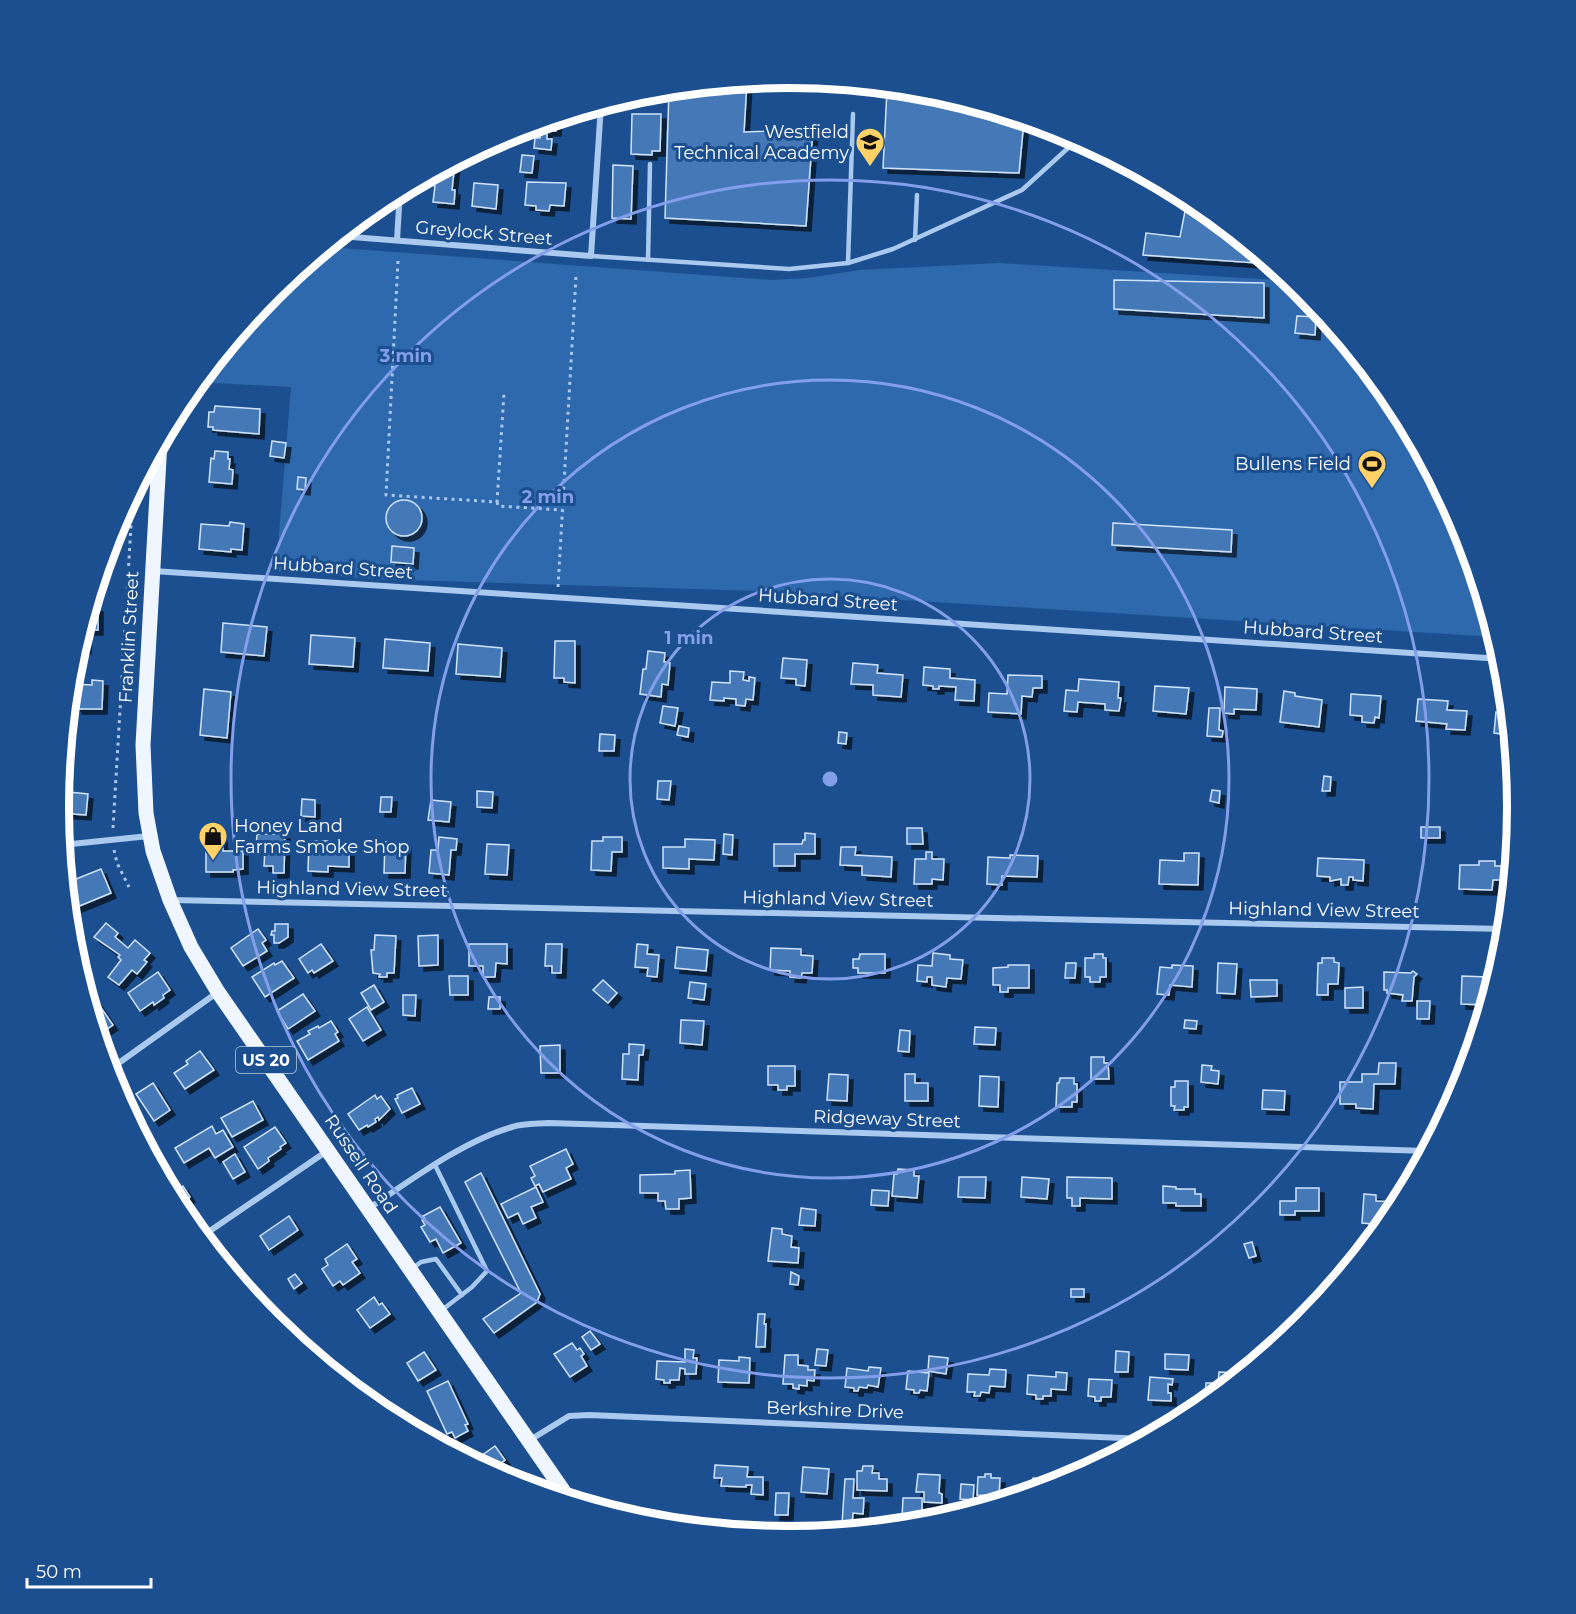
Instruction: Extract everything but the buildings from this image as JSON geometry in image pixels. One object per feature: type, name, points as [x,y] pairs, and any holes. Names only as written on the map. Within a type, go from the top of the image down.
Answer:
[{"type":"main road","name":"Franklin Street","points":[[149,836],[142,766],[157,463]]},
{"type":"main road","name":"Russell Road","points":[[149,836],[170,900],[191,947],[218,992],[563,1490]]},
{"type":"street","points":[[591,256],[601,112]]},
{"type":"street","points":[[397,240],[399,203]]},
{"type":"street","name":"Greylock Street","points":[[350,237],[591,256]]},
{"type":"street","name":"Hubbard Street","points":[[153,571],[1491,658]]},
{"type":"street","points":[[71,844],[149,836]]},
{"type":"street","name":"Highland View Street","points":[[170,900],[1496,928]]},
{"type":"street","points":[[117,1064],[218,992]]},
{"type":"street","name":"Ridgeway Street","points":[[368,1209],[435,1165],[500,1131],[515,1126],[549,1123],[1420,1151]]},
{"type":"street","points":[[209,1232],[328,1150]]},
{"type":"street","name":"Berkshire Drive","points":[[529,1441],[569,1416],[589,1414],[1131,1438]]},
{"type":"lane","points":[[848,263],[853,114]]},
{"type":"lane","points":[[591,256],[789,269],[848,263],[915,240],[1022,190],[1070,146]]},
{"type":"lane","points":[[648,260],[650,164]]},
{"type":"lane","points":[[915,240],[917,195]]},
{"type":"lane","points":[[435,1165],[487,1271],[462,1295],[439,1312]]},
{"type":"lane","points":[[410,1270],[421,1262],[436,1259],[462,1295]]},
{"type":"path","points":[[398,261],[386,495],[497,502]]},
{"type":"path","points":[[558,587],[576,276]]},
{"type":"path","points":[[504,393],[498,506],[562,510]]},
{"type":"path","points":[[113,826],[132,515]]},
{"type":"path","points":[[114,853],[129,887]]},
{"type":"shaded area","points":[[337,248],[771,280],[808,278],[859,270],[999,263],[1277,280],[1329,333],[1358,369],[1411,448],[1452,532],[1469,576],[1486,636],[759,591],[374,579],[276,571],[291,387],[208,383],[247,333],[314,266]]},
{"type":"place","name":"Westfield Technical Academy","points":[[870,168]]},
{"type":"place","name":"Bullens Field","points":[[1372,490]]},
{"type":"place","name":"Honey Land Farms Smoke Shop","points":[[213,862]]}]
